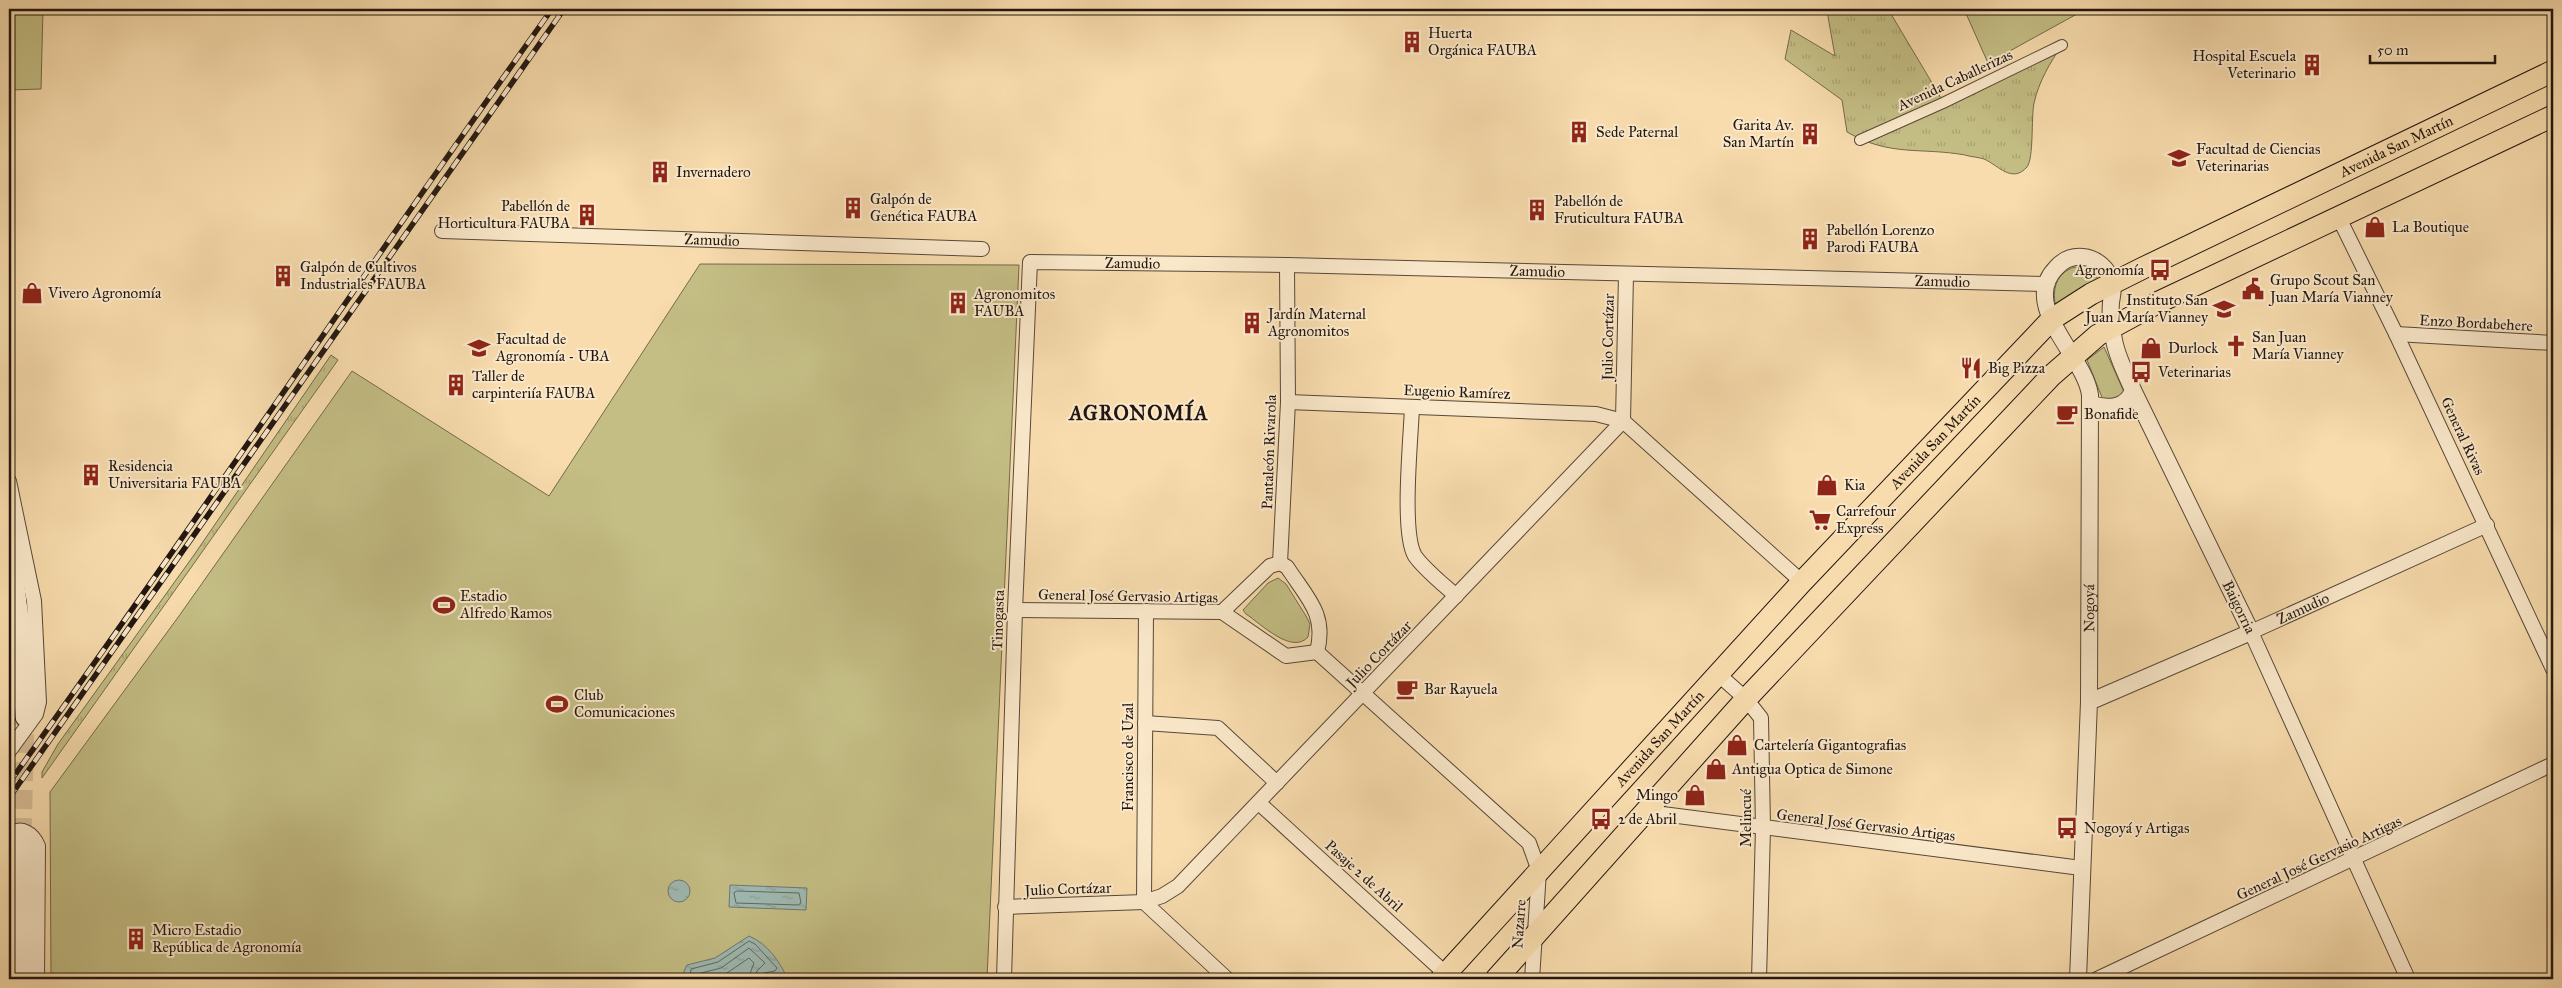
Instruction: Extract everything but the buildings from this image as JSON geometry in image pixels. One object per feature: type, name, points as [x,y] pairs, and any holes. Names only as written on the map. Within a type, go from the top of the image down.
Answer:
[{"type":"main road","name":"Avenida San Martín","points":[[1444,977],[1802,582],[2052,319],[2078,302],[2113,284],[2553,71]]},
{"type":"main road","points":[[1496,979],[1533,940],[1746,699],[2072,356],[2112,327],[2159,302],[2553,116]]},
{"type":"main road","points":[[9,542],[22,633],[26,717]]},
{"type":"main road","points":[[15,837],[22,979]]},
{"type":"street","name":"Avenida Caballerizas","points":[[1860,140],[1943,103],[2062,45]]},
{"type":"street","name":"General Rivas","points":[[2338,218],[2396,334],[2553,669]]},
{"type":"street","name":"Zamudio","points":[[442,232],[982,248]]},
{"type":"street","points":[[2046,284],[2056,268],[2069,258],[2088,257],[2096,261],[2107,272],[2113,284]]},
{"type":"street","name":"Zamudio","points":[[1030,262],[1287,265],[2046,284]]},
{"type":"street","name":"Tinogasta","points":[[1004,979],[1015,610],[1030,262]]},
{"type":"street","name":"Pantaleón Rivarola","points":[[1280,563],[1288,402],[1287,265]]},
{"type":"street","name":"Julio Cortázar","points":[[1005,907],[1144,902],[1162,896],[1178,886],[1622,421],[1626,274]]},
{"type":"street","name":"Nogoyá","points":[[2046,284],[2044,292],[2046,307],[2089,387],[2091,404],[2089,702],[2078,979]]},
{"type":"street","name":"Baigorria","points":[[2113,284],[2112,327],[2116,352],[2251,632],[2408,979]]},
{"type":"street","name":"Enzo Bordabehere","points":[[2396,334],[2553,343]]},
{"type":"street","points":[[2091,404],[2116,407],[2128,399],[2133,390]]},
{"type":"street","name":"Eugenio Ramírez","points":[[1288,402],[1596,414],[1622,421]]},
{"type":"street","points":[[1412,407],[1408,519],[1411,542],[1415,556],[1456,596]]},
{"type":"street","points":[[1622,421],[1802,582]]},
{"type":"street","points":[[9,481],[34,601],[39,702],[36,714],[9,751]]},
{"type":"street","name":"Zamudio","points":[[2089,702],[2251,632],[2487,525]]},
{"type":"street","points":[[1222,612],[1270,566],[1280,563],[1287,568],[1320,619],[1322,631],[1317,652],[1530,843],[1539,871]]},
{"type":"street","name":"General José Gervasio Artigas","points":[[1015,610],[1222,612],[1286,656],[1317,652]]},
{"type":"street","name":"Francisco de Uzal","points":[[1144,902],[1146,611]]},
{"type":"street","name":"Melincué","points":[[1718,674],[1746,699],[1761,718],[1763,828],[1759,979]]},
{"type":"street","points":[[1145,724],[1218,728],[1277,783]]},
{"type":"street","name":"General José Gervasio Artigas","points":[[2097,979],[2353,860],[2553,764]]},
{"type":"street","name":"Pasaje 2 de Abril","points":[[1259,803],[1444,977]]},
{"type":"street","name":"General José Gervasio Artigas","points":[[1647,812],[2081,868]]},
{"type":"street","points":[[15,837],[15,831],[23,830],[34,838],[38,846],[36,979]]},
{"type":"street","name":"Nazarre","points":[[1532,979],[1533,940],[1539,871]]},
{"type":"street","points":[[1144,902],[1228,979]]},
{"type":"green space","points":[[9,9],[43,9],[41,89],[9,90]]},
{"type":"green space","points":[[1836,9],[1888,9],[1944,103],[2062,45],[2045,72],[2036,95],[2033,110],[2031,155],[2027,167],[2021,172],[2010,174],[1982,158],[1891,148],[1863,140],[1847,132],[1842,100],[1785,59],[1791,30],[1835,56],[1827,11]]},
{"type":"green space","points":[[1964,9],[2086,9],[1988,63]]},
{"type":"green space","name":"Club Comunicaciones","points":[[700,264],[1019,265],[987,979],[51,979],[50,792],[179,616],[352,371],[549,496]]},
{"type":"green space","points":[[2075,267],[2093,272],[2101,283],[2056,309],[2054,295],[2056,283],[2063,273]]},
{"type":"green space","points":[[2104,347],[2124,392],[2118,400],[2103,400],[2087,360]]},
{"type":"green space","points":[[331,355],[338,360],[42,778],[42,772],[58,744],[194,555]]},
{"type":"green space","points":[[1278,578],[1286,584],[1310,624],[1308,637],[1301,642],[1285,640],[1277,636],[1243,610],[1268,583]]},
{"type":"water","points":[[679,880],[687,883],[690,891],[687,899],[679,902],[671,899],[668,891],[671,883]]},
{"type":"water","points":[[730,885],[807,888],[806,910],[729,907]]},
{"type":"water","points":[[749,936],[767,948],[788,979],[778,979],[777,976],[754,979],[685,979],[684,971],[687,965],[715,958]]},
{"type":"tunnel","points":[[22,837],[25,717]]},
{"type":"railway","points":[[9,783],[552,9]]},
{"type":"railway","points":[[9,798],[564,9]]},
{"type":"place","name":"Huerta Orgánica FAUBA","points":[[1412,42]]},
{"type":"place","name":"Hospital Escuela Veterinario","points":[[2312,65]]},
{"type":"place","name":"Sede Paternal","points":[[1579,132]]},
{"type":"place","name":"Garita Av. San Martín","points":[[1810,134]]},
{"type":"place","name":"Facultad de Ciencias Veterinarias","points":[[2179,158]]},
{"type":"place","name":"Invernadero","points":[[660,172]]},
{"type":"place","name":"Galpón de Genética FAUBA","points":[[853,208]]},
{"type":"place","name":"Pabellón de Fruticultura FAUBA","points":[[1537,210]]},
{"type":"place","name":"Pabellón de Horticultura FAUBA","points":[[587,215]]},
{"type":"place","name":"La Boutique","points":[[2375,227]]},
{"type":"place","name":"Pabellón Lorenzo Parodi FAUBA","points":[[1810,239]]},
{"type":"place","name":"Agronomía","points":[[2160,270]]},
{"type":"place","name":"Galpón de Cultivos Industriales FAUBA","points":[[283,276]]},
{"type":"place","name":"Grupo Scout San Juan María Vianney","points":[[2253,289]]},
{"type":"place","name":"Vivero Agronomía","points":[[32,293]]},
{"type":"place","name":"Agronomitos FAUBA","points":[[958,303]]},
{"type":"place","name":"Instituto San Juan María Vianney","points":[[2224,309]]},
{"type":"place","name":"Jardín Maternal Agronomitos","points":[[1252,323]]},
{"type":"place","name":"San Juan María Vianney","points":[[2236,346]]},
{"type":"place","name":"Facultad de Agronomía - UBA","points":[[479,348]]},
{"type":"place","name":"Durlock","points":[[2151,348]]},
{"type":"place","name":"Big Pizza","points":[[1971,368]]},
{"type":"place","name":"Veterinarias","points":[[2141,372]]},
{"type":"place","name":"Taller de carpinteriía FAUBA","points":[[456,385]]},
{"type":"place","name":"Bonafide","points":[[2067,414]]},
{"type":"place","name":"Residencia Universitaria FAUBA","points":[[91,475]]},
{"type":"place","name":"Kia","points":[[1827,485]]},
{"type":"place","name":"Carrefour Express","points":[[1820,520]]},
{"type":"place","name":"Estadio Alfredo Ramos","points":[[444,605]]},
{"type":"place","name":"Bar Rayuela","points":[[1407,689]]},
{"type":"place","name":"Club Comunicaciones","points":[[557,704]]},
{"type":"place","name":"Cartelería Gigantografias","points":[[1737,745]]},
{"type":"place","name":"Antigua Optica de Simone","points":[[1716,769]]},
{"type":"place","name":"Mingo","points":[[1695,795]]},
{"type":"place","name":"2 de Abril","points":[[1601,819]]},
{"type":"place","name":"Nogoyá y Artigas","points":[[2067,828]]},
{"type":"place","name":"Micro Estadio República de Agronomía","points":[[136,939]]},
{"type":"district","name":"AGRONOMÍA","points":[[1139,413]]}]
